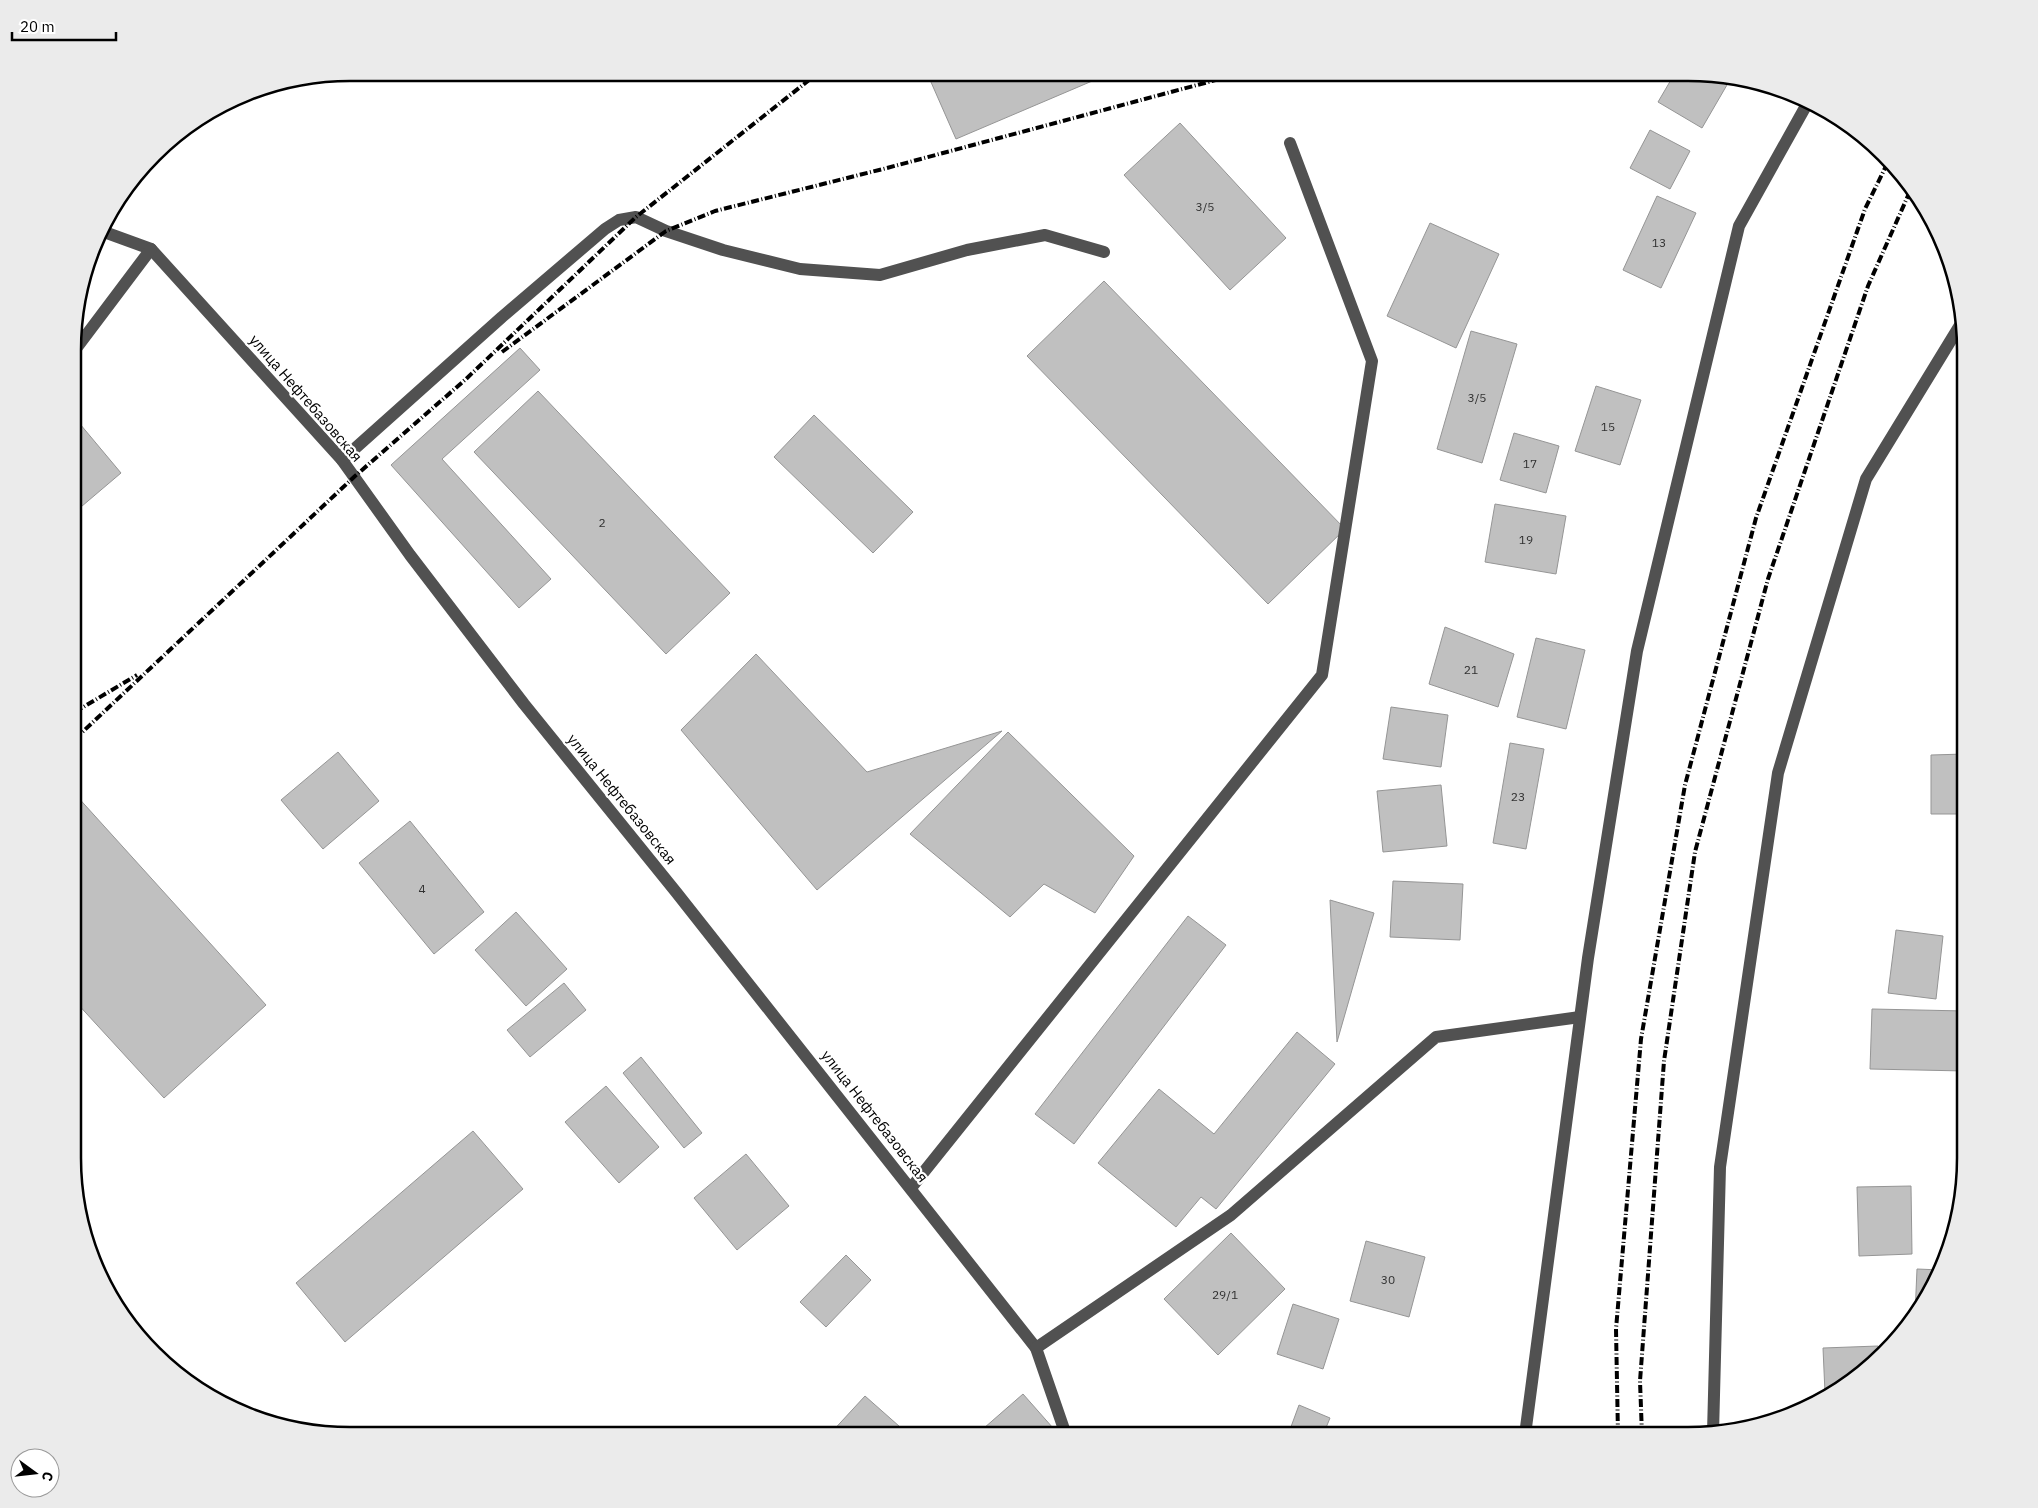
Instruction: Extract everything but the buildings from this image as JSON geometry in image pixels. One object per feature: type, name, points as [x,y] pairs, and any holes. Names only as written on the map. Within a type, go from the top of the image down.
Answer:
[{"type":"street","points":[[1525,1427],[1580,1017],[1637,651],[1739,226],[1806,108]]},
{"type":"street","points":[[911,1188],[1322,675],[1372,361],[1290,143]]},
{"type":"street","points":[[342,460],[502,317],[619,220],[636,216],[666,231],[800,269],[880,275],[967,250],[1045,235],[1104,252]]},
{"type":"street","name":"улица Нефтебазовская","points":[[108,233],[151,249],[342,460],[410,556],[524,704],[676,892],[1036,1348],[1063,1427]]},
{"type":"street","points":[[82,341],[151,249]]},
{"type":"street","points":[[1713,1425],[1720,1167],[1778,773],[1866,479],[1956,332]]},
{"type":"street","points":[[1036,1348],[1231,1215],[1436,1038],[1580,1017]]},
{"type":"railway","points":[[81,733],[354,477],[466,379],[636,217],[808,81]]},
{"type":"railway","points":[[502,352],[666,231],[715,211],[887,168],[1212,81]]},
{"type":"railway","points":[[1618,1427],[1616,1329],[1641,1039],[1685,785],[1756,518],[1865,209],[1885,168]]},
{"type":"railway","points":[[1642,1427],[1640,1381],[1664,1061],[1695,852],[1768,579],[1868,286],[1908,196]]},
{"type":"railway","points":[[81,708],[137,675]]}]
